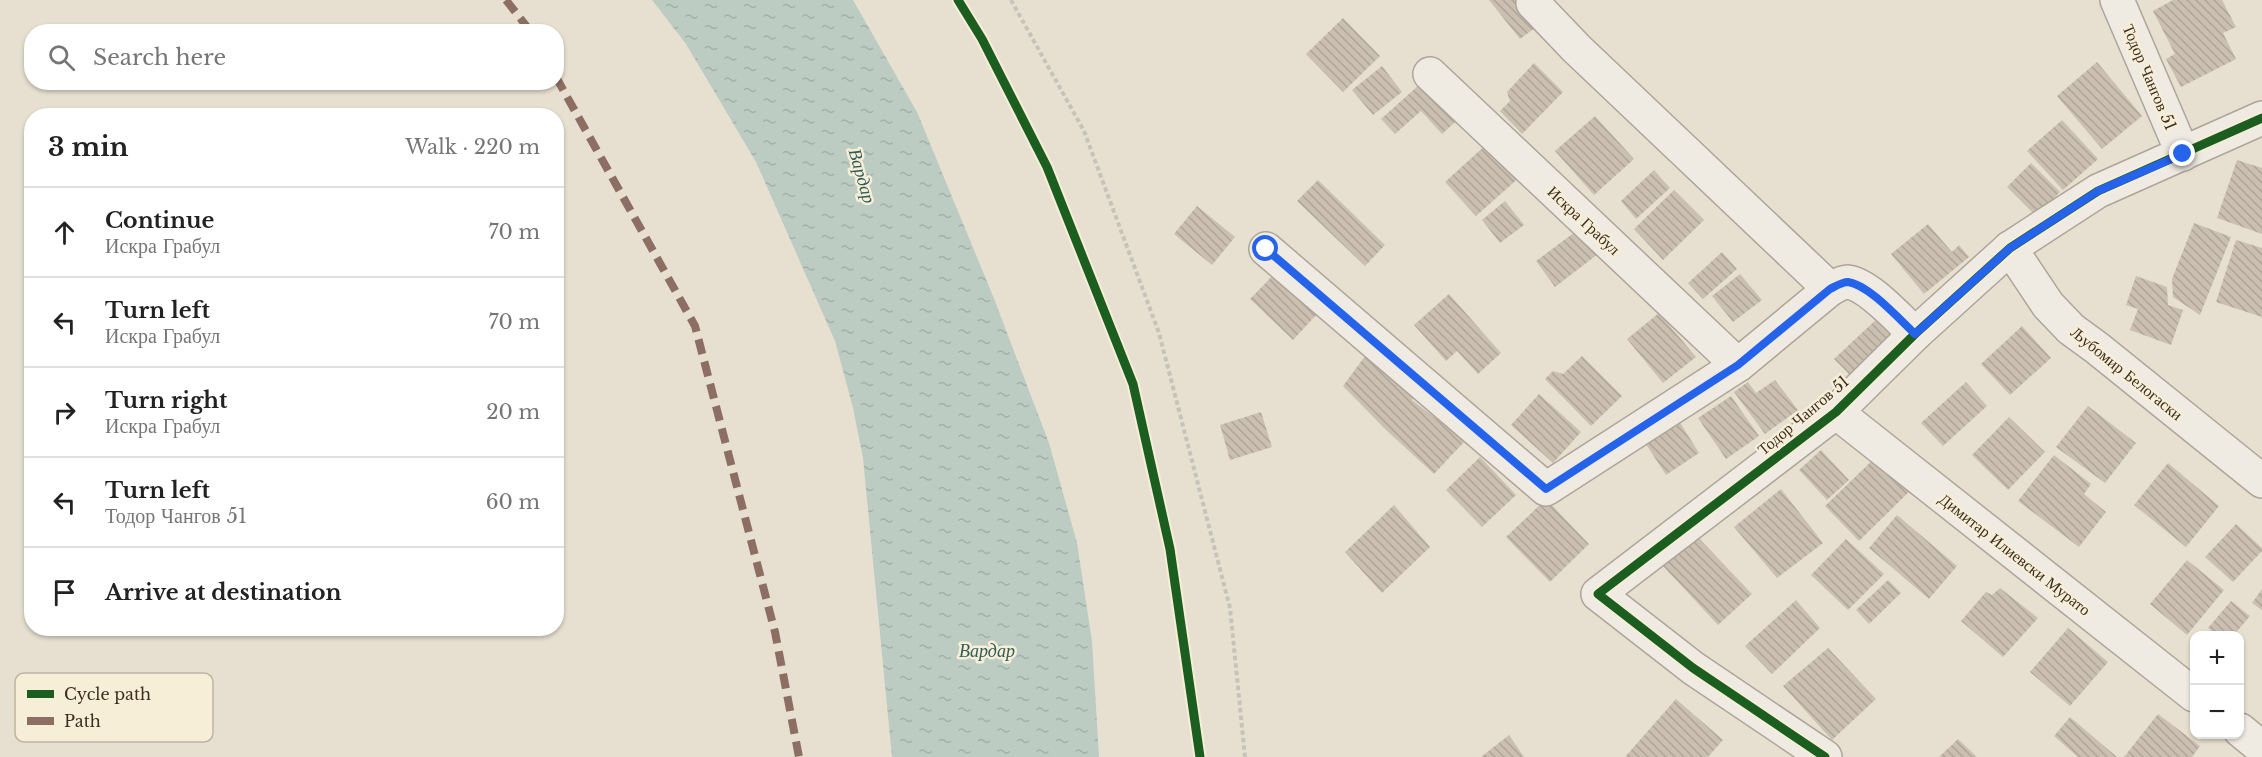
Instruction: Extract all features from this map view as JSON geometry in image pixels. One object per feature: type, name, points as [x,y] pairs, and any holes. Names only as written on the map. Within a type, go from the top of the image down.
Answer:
[{"type":"street","name":"Тодор Чангов 51","points":[[2117,0],[2183,154]]},
{"type":"street","points":[[1533,3],[1578,49],[1830,289]]},
{"type":"street","name":"Искра Грабул","points":[[1430,74],[1738,365]]},
{"type":"street","name":"Тодор Чангов 51","points":[[1825,757],[1693,668],[1598,594],[1836,412],[1915,334],[2010,248],[2098,191],[2262,118]]},
{"type":"street","name":"Љубомир Белогаски","points":[[2010,248],[2048,305],[2071,329],[2262,481]]},
{"type":"street","points":[[1266,249],[1546,489],[1738,365],[1830,289],[1841,283],[1848,282],[1862,288],[1915,334]]},
{"type":"street","name":"Димитар Илиевски Мурато","points":[[1836,412],[2190,692]]},
{"type":"street","points":[[2244,733],[2262,748]]},
{"type":"path","points":[[1011,0],[1084,131],[1159,333],[1230,608],[1245,757]]},
{"type":"water","name":"Вардар","points":[[652,0],[853,0],[917,112],[993,296],[1049,443],[1077,543],[1092,641],[1099,757],[892,757],[863,458],[853,408],[835,341],[756,162],[686,44]]},
{"type":"building","points":[[1489,0],[1525,0],[1543,22],[1520,39]]},
{"type":"building","points":[[2173,0],[2222,0],[2236,27],[2223,33],[2236,59],[2181,87],[2166,59],[2175,54],[2153,11]]},
{"type":"building","points":[[1343,18],[1380,56],[1343,92],[1306,54]]},
{"type":"building","points":[[2097,62],[2142,116],[2102,149],[2057,96]]},
{"type":"building","points":[[1534,63],[1563,92],[1522,134],[1500,111],[1510,101],[1507,92]]},
{"type":"building","points":[[1382,66],[1402,92],[1373,115],[1352,90]]},
{"type":"building","points":[[1428,77],[1463,115],[1442,134],[1421,111],[1395,134],[1381,119]]},
{"type":"building","points":[[1595,116],[1634,159],[1594,195],[1555,151]]},
{"type":"building","points":[[2062,120],[2098,159],[2063,190],[2027,151]]},
{"type":"building","points":[[1489,142],[1521,176],[1476,216],[1445,182]]},
{"type":"building","points":[[2237,160],[2262,168],[2262,234],[2217,218]]},
{"type":"building","points":[[2031,163],[2060,192],[2036,216],[2007,187]]},
{"type":"building","points":[[1654,170],[1670,188],[1636,219],[1621,201]]},
{"type":"building","points":[[1318,180],[1385,245],[1365,266],[1297,201]]},
{"type":"building","points":[[1674,190],[1704,220],[1663,260],[1634,229]]},
{"type":"building","points":[[1505,201],[1524,225],[1500,243],[1482,220]]},
{"type":"building","points":[[1197,206],[1235,237],[1212,265],[1174,234]]},
{"type":"building","points":[[2194,223],[2231,237],[2200,315],[2173,297],[2172,279]]},
{"type":"building","points":[[1928,224],[1952,252],[1959,245],[1969,257],[1924,294],[1891,254]]},
{"type":"building","points":[[1579,229],[1598,254],[1555,287],[1536,261]]},
{"type":"building","points":[[2236,240],[2262,248],[2262,317],[2216,302]]},
{"type":"building","points":[[1722,252],[1737,269],[1703,299],[1688,283]]},
{"type":"building","points":[[1276,272],[1319,312],[1293,340],[1250,299]]},
{"type":"building","points":[[1740,274],[1762,300],[1733,322],[1712,296]]},
{"type":"building","points":[[2136,276],[2167,287],[2168,305],[2183,310],[2171,345],[2130,330],[2138,309],[2126,305]]},
{"type":"building","points":[[1449,294],[1501,353],[1478,374],[1457,351],[1446,361],[1414,325]]},
{"type":"building","points":[[1659,313],[1696,357],[1663,383],[1627,339]]},
{"type":"building","points":[[1881,315],[1898,332],[1852,377],[1834,359]]},
{"type":"building","points":[[2022,326],[2051,358],[2010,395],[1981,364]]},
{"type":"building","points":[[1371,348],[1421,392],[1412,400],[1465,441],[1434,474],[1343,386]]},
{"type":"building","points":[[1582,356],[1622,396],[1591,426],[1545,379],[1553,371],[1563,374]]},
{"type":"building","points":[[1775,380],[1798,410],[1765,434],[1734,392],[1748,382],[1756,393]]},
{"type":"building","points":[[1966,382],[1987,406],[1943,446],[1921,423]]},
{"type":"building","points":[[1539,394],[1581,432],[1553,463],[1511,425]]},
{"type":"building","points":[[1731,396],[1759,436],[1726,459],[1698,418]]},
{"type":"building","points":[[2088,406],[2136,443],[2105,483],[2056,447]]},
{"type":"building","points":[[1261,412],[1272,447],[1230,460],[1220,425]]},
{"type":"building","points":[[1674,413],[1699,453],[1666,475],[1640,435]]},
{"type":"building","points":[[2009,417],[2045,452],[2008,490],[1972,455]]},
{"type":"building","points":[[1821,450],[1849,480],[1827,500],[1799,470]]},
{"type":"building","points":[[1879,454],[1913,488],[1859,541],[1825,506]]},
{"type":"building","points":[[2054,455],[2091,484],[2084,494],[2106,512],[2079,547],[2018,501]]},
{"type":"building","points":[[1480,457],[1516,495],[1482,527],[1446,490]]},
{"type":"building","points":[[2168,463],[2219,506],[2186,547],[2134,505]]},
{"type":"building","points":[[1781,489],[1823,543],[1777,578],[1734,527]]},
{"type":"building","points":[[1546,499],[1589,544],[1550,582],[1506,537]]},
{"type":"building","points":[[1394,505],[1430,547],[1382,593],[1345,552]]},
{"type":"building","points":[[1897,515],[1957,566],[1929,599],[1869,548]]},
{"type":"building","points":[[2236,524],[2262,548],[2262,551],[2233,582],[2205,557]]},
{"type":"building","points":[[1694,533],[1752,594],[1718,625],[1661,564]]},
{"type":"building","points":[[1846,539],[1884,574],[1848,610],[1811,575]]},
{"type":"building","points":[[2187,560],[2224,590],[2187,635],[2150,604]]},
{"type":"building","points":[[1888,580],[1901,593],[1869,624],[1856,610]]},
{"type":"building","points":[[2000,588],[2038,618],[2003,657],[1961,621],[1986,592],[1992,595]]},
{"type":"building","points":[[2262,589],[2262,610],[2252,603]]},
{"type":"building","points":[[1796,600],[1820,628],[1772,674],[1745,646]]},
{"type":"building","points":[[2231,601],[2250,616],[2237,631],[2212,631],[2208,628]]},
{"type":"building","points":[[2068,628],[2108,662],[2070,706],[2030,672]]},
{"type":"building","points":[[1828,648],[1876,699],[1832,740],[1783,686]]},
{"type":"building","points":[[1676,699],[1723,740],[1708,757],[1625,757]]},
{"type":"building","points":[[2158,714],[2200,746],[2192,757],[2124,757]]},
{"type":"building","points":[[2070,717],[2117,757],[2078,757],[2054,736]]},
{"type":"building","points":[[1509,735],[1524,757],[1481,757]]},
{"type":"building","points":[[1958,739],[1977,757],[1939,757]]},
{"type":"marked path","points":[[506,0],[525,24]]},
{"type":"marked path","points":[[563,90],[695,326],[775,632],[799,757]]},
{"type":"cycle path","points":[[958,0],[982,39],[1047,167],[1133,384],[1170,549],[1200,757]]},
{"type":"cycle path","points":[[1825,757],[1693,668],[1598,594],[1836,412],[1915,334],[2010,248],[2098,191],[2262,118]]},
{"type":"route","points":[[1266,249],[1546,489],[1738,365],[1830,289],[1841,283],[1848,282],[1869,292],[1915,334],[2010,248],[2098,191],[2183,154]]}]
